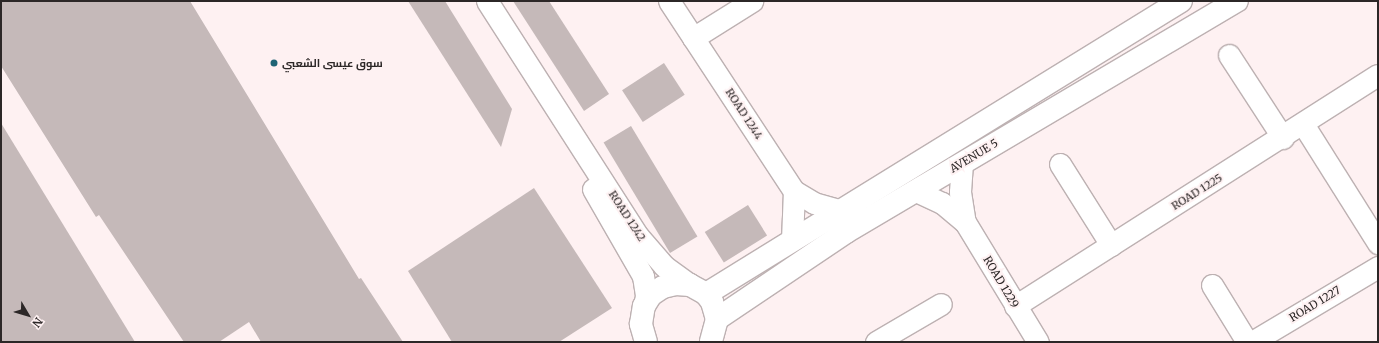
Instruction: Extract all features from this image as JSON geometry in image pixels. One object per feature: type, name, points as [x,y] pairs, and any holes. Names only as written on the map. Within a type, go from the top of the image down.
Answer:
[{"type":"street","name":"ROAD 1242","points":[[487,1],[573,139],[597,170],[650,252],[698,290]]},
{"type":"street","name":"ROAD 1244","points":[[669,1],[794,191],[814,203],[839,210]]},
{"type":"street","points":[[693,38],[752,1]]},
{"type":"street","name":"AVENUE 5","points":[[698,290],[792,240],[1181,1]]},
{"type":"street","name":"AVENUE 5","points":[[717,320],[846,232],[1237,1]]},
{"type":"street","points":[[1229,54],[1283,138]]},
{"type":"street","name":"ROAD 1225","points":[[1015,306],[1283,138],[1378,75]]},
{"type":"street","points":[[1304,124],[1378,243]]},
{"type":"street","name":"ROAD 1242","points":[[573,139],[582,172],[643,276],[646,291],[644,306]]},
{"type":"street","name":"ROAD 1229","points":[[962,163],[960,192],[965,222]]},
{"type":"street","points":[[1060,164],[1111,246]]},
{"type":"street","points":[[792,240],[794,191]]},
{"type":"street","name":"ROAD 1229","points":[[916,191],[942,203],[965,222],[1038,342]]},
{"type":"street","name":"ROAD 1227","points":[[1252,342],[1378,267]]},
{"type":"street","points":[[639,339],[644,306],[652,295],[663,287],[676,284],[698,290],[712,302],[717,320],[711,342]]},
{"type":"street","points":[[1212,284],[1247,342]]},
{"type":"street","points":[[876,342],[941,304]]},
{"type":"building","points":[[1,1],[190,1],[359,279],[361,278],[403,342],[261,342],[249,322],[219,342],[184,342],[99,215],[96,217],[1,66]]},
{"type":"building","points":[[408,1],[445,1],[512,109],[501,147]]},
{"type":"building","points":[[513,1],[549,1],[609,94],[584,111]]},
{"type":"building","points":[[664,63],[685,95],[643,122],[622,90]]},
{"type":"building","points":[[1,123],[135,342],[1,342]]},
{"type":"building","points":[[631,126],[697,237],[670,253],[604,142]]},
{"type":"building","points":[[534,188],[612,308],[559,342],[452,342],[408,271]]},
{"type":"building","points":[[748,205],[767,236],[724,263],[705,232]]},
{"type":"place","name":"سوق عيسى الشعبي","points":[[274,63]]}]
